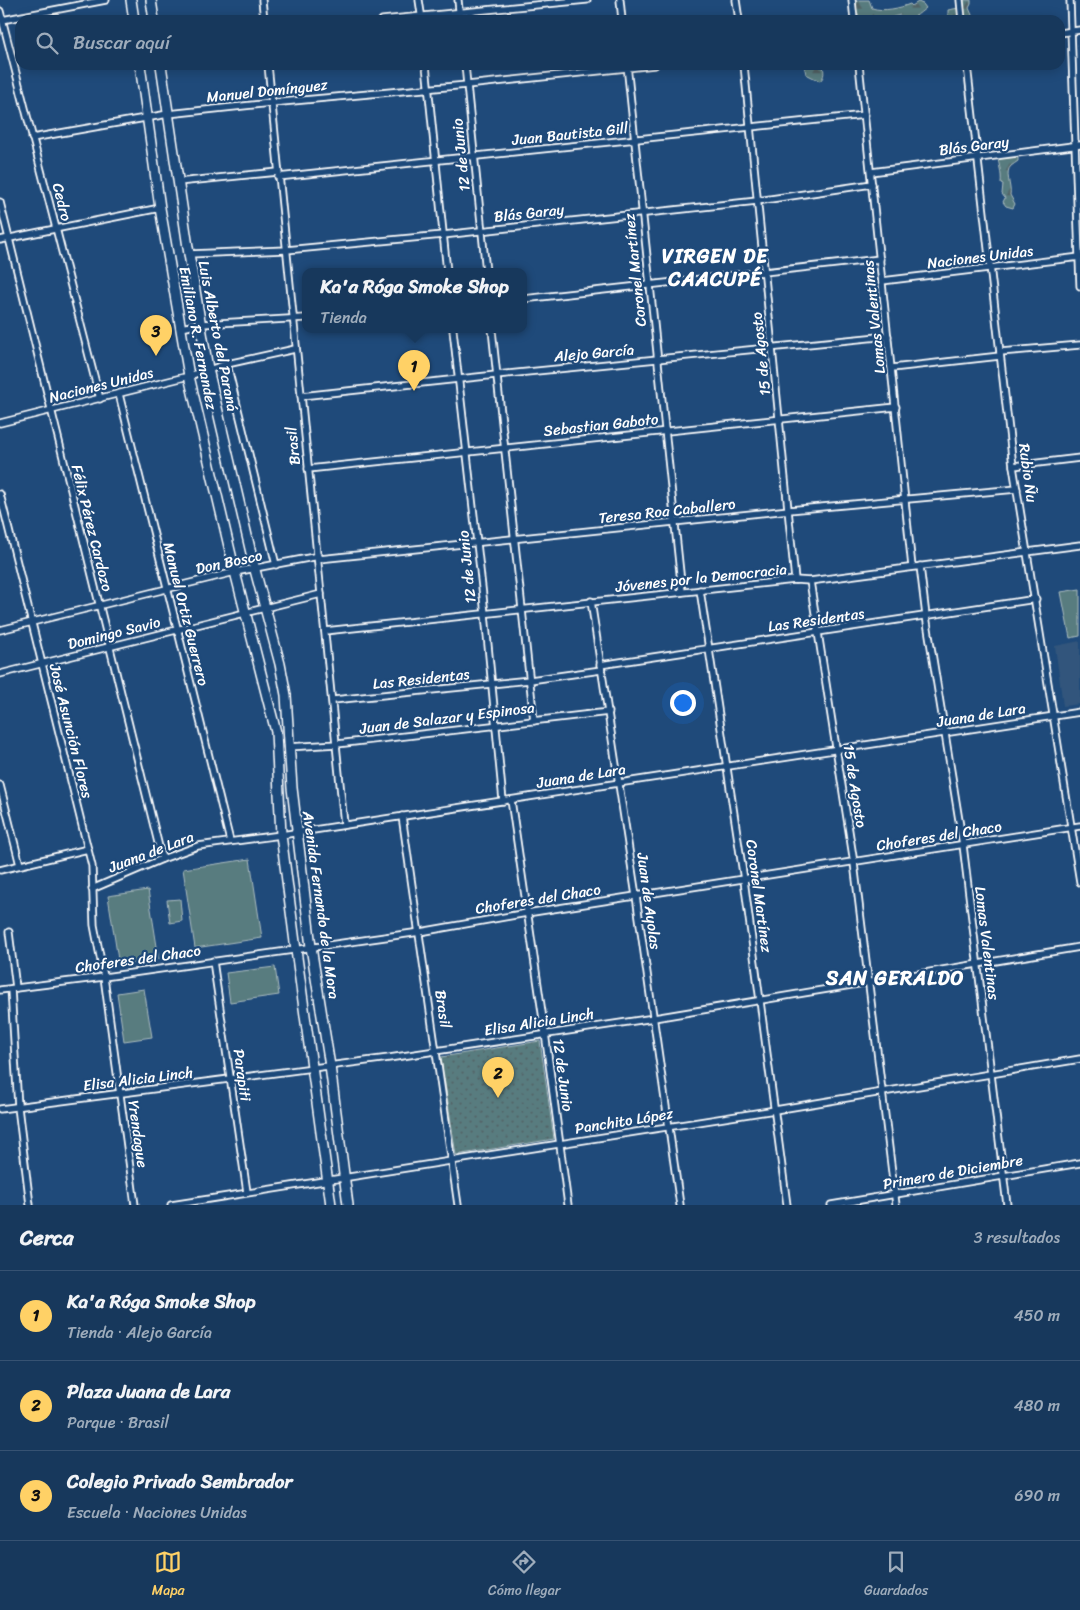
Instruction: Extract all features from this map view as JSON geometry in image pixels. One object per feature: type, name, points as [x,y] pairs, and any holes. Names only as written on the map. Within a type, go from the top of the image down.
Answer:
[{"type":"main road","points":[[131,0],[133,15]]},
{"type":"main road","points":[[151,0],[153,15]]},
{"type":"main road","name":"Emiliano R. Fernandez","points":[[141,70],[160,208],[189,376],[246,613]]},
{"type":"main road","name":"Luis Alberto del Paraná","points":[[162,70],[188,254],[208,369],[265,609]]},
{"type":"main road","name":"Avenida Fernando de la Mora","points":[[265,609],[280,664],[286,695],[288,747],[311,947],[330,1066],[348,1205]]},
{"type":"main road","name":"Avenida Fernando de la Mora","points":[[246,613],[276,732],[281,834],[331,1205]]},
{"type":"street","points":[[24,15],[81,2],[106,0]]},
{"type":"street","points":[[262,0],[264,15]]},
{"type":"street","points":[[420,0],[421,15]]},
{"type":"street","points":[[458,0],[459,15]]},
{"type":"street","points":[[440,15],[587,0]]},
{"type":"street","points":[[620,0],[622,15]]},
{"type":"street","points":[[736,0],[738,15]]},
{"type":"street","points":[[852,0],[854,15]]},
{"type":"street","points":[[960,0],[962,15]]},
{"type":"street","points":[[1070,0],[1077,146],[1080,286]]},
{"type":"street","name":"Cedro","points":[[0,11],[2,28],[100,399]]},
{"type":"street","points":[[2,20],[15,17]]},
{"type":"street","points":[[1065,33],[1080,30]]},
{"type":"street","name":"Brasil","points":[[268,70],[295,349],[319,557],[344,824]]},
{"type":"street","name":"12 de Junio","points":[[426,70],[447,268]]},
{"type":"street","name":"12 de Junio","points":[[466,70],[486,268]]},
{"type":"street","name":"Manuel Domínguez","points":[[32,138],[168,114],[467,85],[593,70]]},
{"type":"street","name":"Coronel Martínez","points":[[627,70],[682,592]]},
{"type":"street","name":"15 de Agosto","points":[[744,70],[795,580]]},
{"type":"street","name":"Lomas Valentinas","points":[[860,70],[912,567]]},
{"type":"street","name":"Rubio Ñu","points":[[968,70],[1013,466],[1036,599],[1080,882]]},
{"type":"street","name":"Juan Bautista Gill","points":[[178,182],[436,161],[865,115]]},
{"type":"street","name":"Blás Garay","points":[[871,172],[1077,146]]},
{"type":"street","name":"Blás Garay","points":[[188,254],[286,250],[443,235],[757,201],[872,184]]},
{"type":"street","name":"Félix Pérez Cardozo","points":[[0,202],[162,859]]},
{"type":"street","points":[[0,240],[160,208]]},
{"type":"street","name":"Naciones Unidas","points":[[882,281],[1080,257]]},
{"type":"street","points":[[527,299],[880,260]]},
{"type":"street","points":[[181,328],[200,324],[302,318]]},
{"type":"street","name":"12 de Junio","points":[[453,333],[468,452],[503,801]]},
{"type":"street","points":[[492,333],[534,720]]},
{"type":"street","name":"Alejo García","points":[[301,396],[496,374],[888,336]]},
{"type":"street","points":[[892,368],[1080,344]]},
{"type":"street","name":"Naciones Unidas","points":[[0,423],[189,376],[227,364],[295,349]]},
{"type":"street","points":[[227,364],[276,565]]},
{"type":"street","name":"Manuel Ortiz Guerrero","points":[[119,394],[230,841]]},
{"type":"street","name":"Sebastian Gaboto","points":[[308,469],[896,407]]},
{"type":"street","points":[[1013,466],[1080,458]]},
{"type":"street","name":"Teresa Roa Caballero","points":[[319,557],[1017,489]]},
{"type":"street","name":"José Asunción Flores","points":[[0,494],[92,866],[94,925],[104,977]]},
{"type":"street","name":"Jóvenes por la Democracia","points":[[325,631],[591,601],[795,580],[810,581],[1080,545]]},
{"type":"street","name":"Don Bosco","points":[[0,630],[235,572],[255,570],[319,557]]},
{"type":"street","name":"Lomas Valentinas","points":[[920,566],[926,616],[963,845],[1007,1205]]},
{"type":"street","name":"15 de Agosto","points":[[810,581],[854,863],[896,1205]]},
{"type":"street","name":"Coronel Martínez","points":[[700,590],[728,766],[787,1205]]},
{"type":"street","name":"Domingo Savio","points":[[0,674],[321,594]]},
{"type":"street","name":"Las Residentas","points":[[333,700],[530,680],[710,648],[1036,599]]},
{"type":"street","name":"Juan de Ayolas","points":[[591,601],[654,1018],[680,1205]]},
{"type":"street","name":"Juan de Salazar y Espinosa","points":[[288,747],[337,744],[608,712]]},
{"type":"street","name":"Juana de Lara","points":[[92,888],[198,846],[1080,712]]},
{"type":"street","points":[[0,785],[20,865]]},
{"type":"street","name":"12 de Junio","points":[[510,800],[568,1205]]},
{"type":"street","name":"Brasil","points":[[402,816],[458,1205]]},
{"type":"street","name":"Choferes del Chaco","points":[[0,990],[420,932],[527,913],[1080,826]]},
{"type":"street","points":[[0,870],[88,848]]},
{"type":"street","points":[[9,932],[18,1107],[30,1205]]},
{"type":"street","name":"Elisa Alicia Linch","points":[[0,1109],[230,1080],[436,1051],[654,1018],[1080,947]]},
{"type":"street","name":"Parapiti","points":[[213,961],[247,1192]]},
{"type":"street","name":"Yrendague","points":[[104,977],[135,1205]]},
{"type":"street","name":"Panchito López","points":[[171,1205],[775,1110],[1080,1059]]},
{"type":"street","name":"Primero de Diciembre","points":[[831,1205],[1080,1163]]},
{"type":"shaded area","points":[[1080,641],[1080,704],[1063,706],[1055,646]]},
{"type":"green space","points":[[857,0],[869,0],[872,8],[882,10],[910,4],[912,6],[918,2],[926,8],[916,15],[859,15],[856,9]]},
{"type":"green space","points":[[961,0],[971,0],[969,8],[972,15],[948,15],[948,10],[959,8]]},
{"type":"green space","points":[[805,70],[824,70],[820,81],[806,74]]},
{"type":"green space","points":[[1012,154],[1018,158],[1018,161],[1011,166],[1008,172],[1010,195],[1015,204],[1013,208],[1006,206],[1003,202],[1005,198],[1002,194],[1003,184],[1001,183],[998,158]]},
{"type":"green space","points":[[1080,589],[1080,636],[1070,638],[1061,592]]},
{"type":"green space","points":[[250,859],[262,938],[195,948],[183,869]]},
{"type":"green space","points":[[148,890],[159,959],[119,966],[108,896]]},
{"type":"green space","points":[[180,899],[182,921],[170,923],[167,900]]},
{"type":"green space","points":[[275,967],[279,995],[230,1002],[226,973]]},
{"type":"green space","points":[[144,989],[152,1037],[124,1041],[117,993]]},
{"type":"green space","points":[[540,1041],[554,1139],[456,1155],[441,1057]]},
{"type":"place","name":"Colegio Privado Sembrador","points":[[156,356]]},
{"type":"place","name":"Ka'a Róga Smoke Shop","points":[[414,391]]},
{"type":"place","name":"Plaza Juana de Lara","points":[[498,1098]]},
{"type":"district","name":"VIRGEN DE CAACUPÉ","points":[[715,268]]},
{"type":"district","name":"SAN GERALDO","points":[[895,978]]}]
